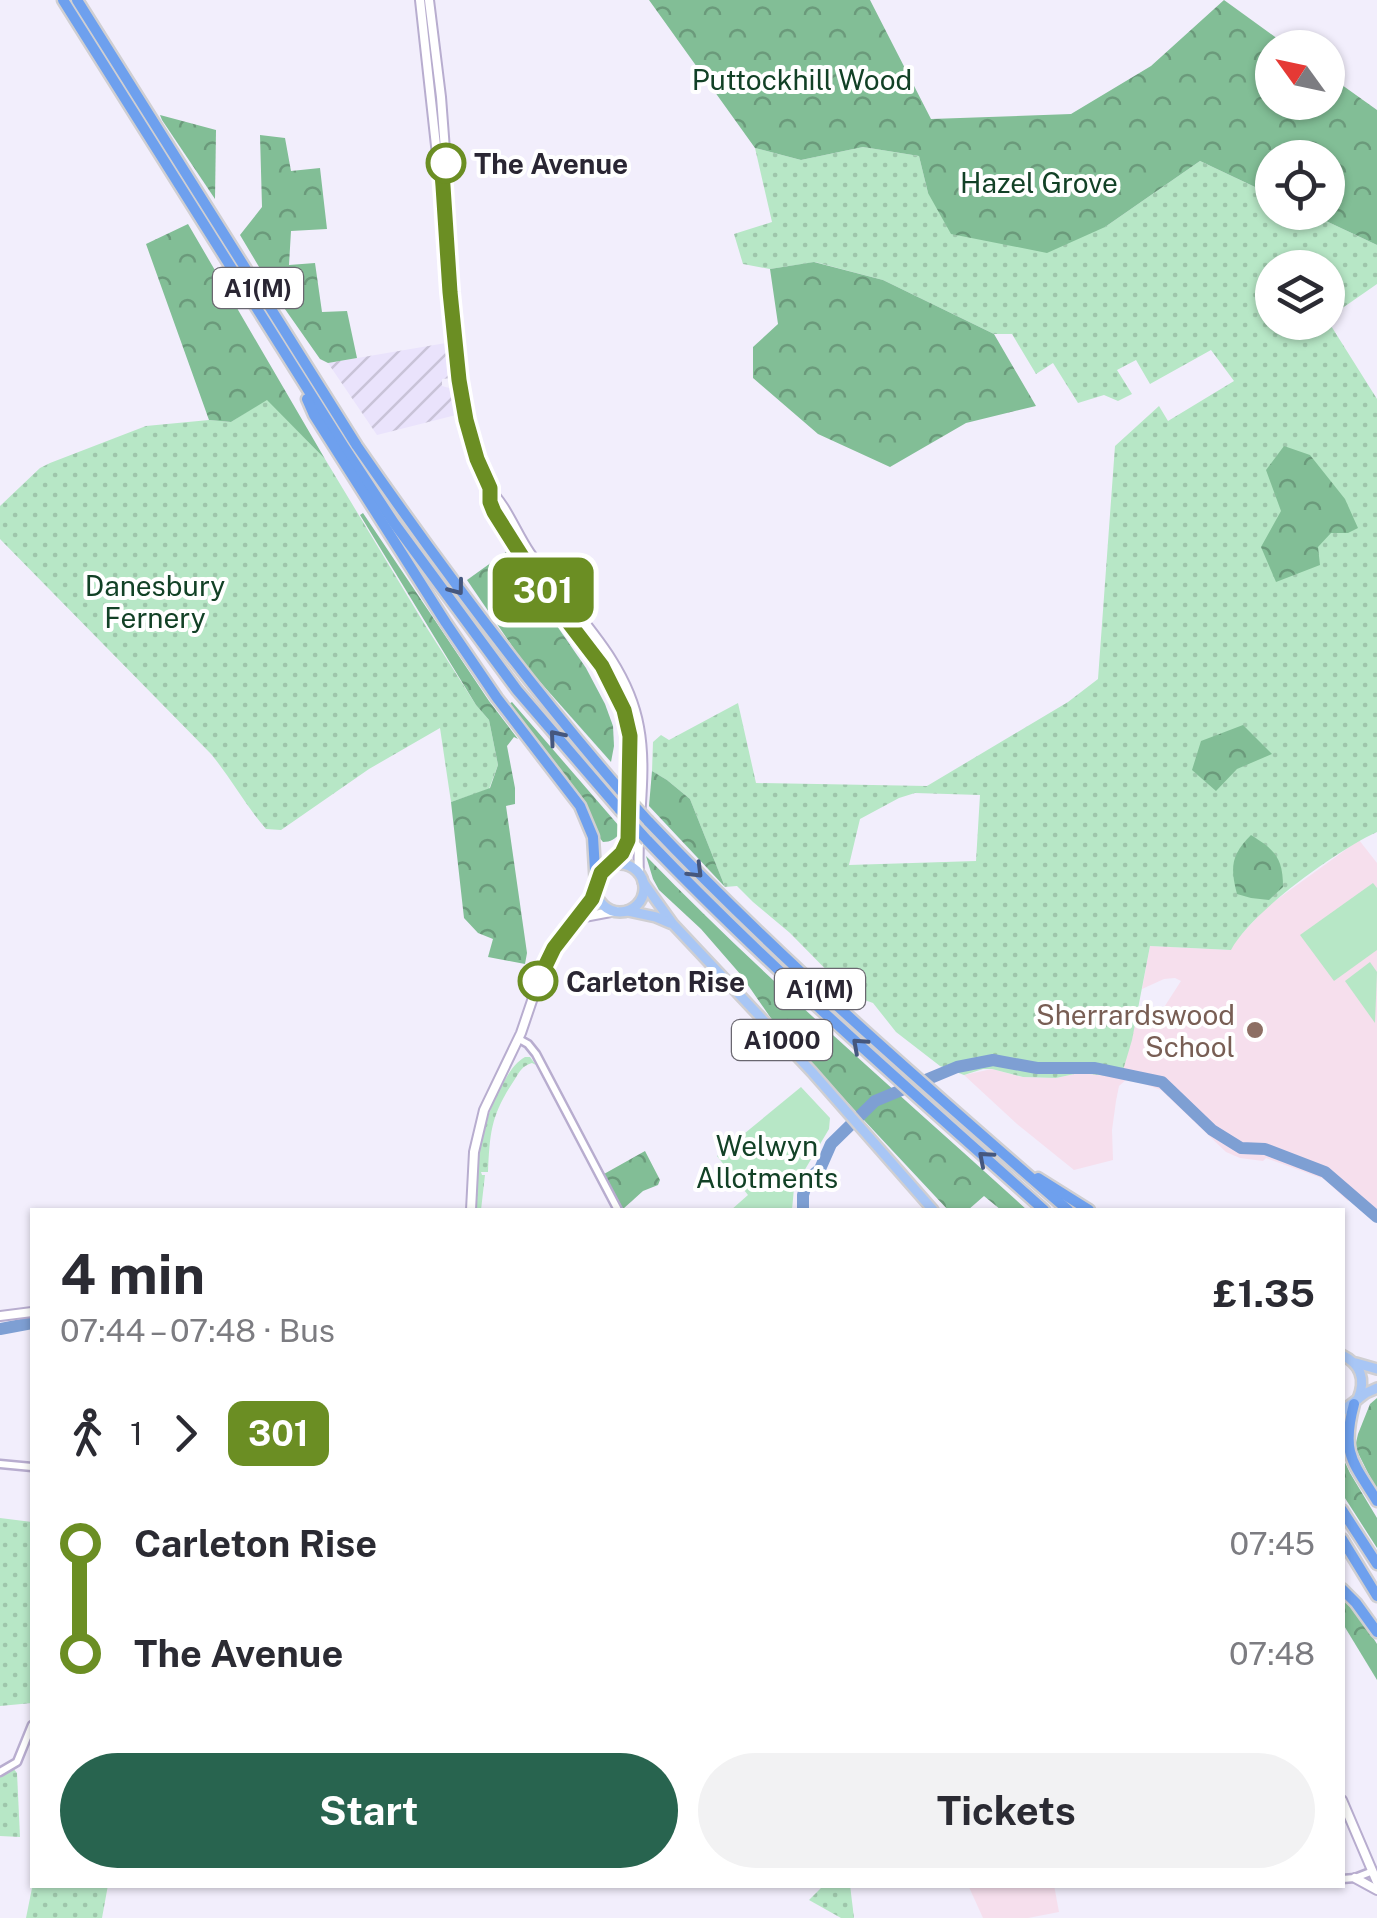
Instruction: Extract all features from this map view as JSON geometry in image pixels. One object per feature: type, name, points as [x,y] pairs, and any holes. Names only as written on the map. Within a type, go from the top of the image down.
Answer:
[{"type":"highway","name":"A1(M)","points":[[62,0],[410,523],[572,735],[648,821],[745,920],[1066,1208]]},
{"type":"highway","name":"A1(M)","points":[[76,0],[292,366],[436,582],[517,690],[647,840],[736,931],[1042,1208]]},
{"type":"highway","points":[[292,366],[314,415],[386,532],[497,698],[580,806],[592,837],[596,889]]},
{"type":"highway","points":[[1012,1161],[1086,1208]]},
{"type":"highway","points":[[1356,1402],[1347,1433],[1349,1452],[1377,1500]]},
{"type":"highway","points":[[1345,1515],[1377,1564]]},
{"type":"highway","points":[[1345,1544],[1377,1596]]},
{"type":"highway","points":[[1345,1592],[1377,1632]]},
{"type":"main road","points":[[420,0],[442,174],[459,380],[477,459],[490,488],[532,554],[613,660],[636,707],[642,758],[643,896],[635,907],[579,918]]},
{"type":"main road","points":[[429,0],[441,96],[446,163],[442,174]]},
{"type":"main road","points":[[471,1208],[478,1128],[549,957],[579,918],[596,889],[598,877],[622,853],[628,840],[630,736],[624,710],[602,666],[523,560],[494,512],[490,488]]},
{"type":"main road","points":[[608,867],[628,865],[641,878]]},
{"type":"main road","name":"A1000","points":[[641,878],[673,924],[846,1109],[931,1208]]},
{"type":"main road","points":[[596,889],[605,906],[673,924]]},
{"type":"main road","points":[[0,1316],[30,1312]]},
{"type":"main road","points":[[1345,1356],[1377,1369]]},
{"type":"main road","points":[[1354,1362],[1362,1376],[1356,1402]]},
{"type":"main road","points":[[1345,1409],[1377,1388]]},
{"type":"main road","points":[[1345,1807],[1377,1886]]},
{"type":"main road","points":[[1355,1878],[1377,1886]]},
{"type":"street","points":[[518,1039],[536,1054],[617,1208]]},
{"type":"street","points":[[0,1464],[30,1467]]},
{"type":"street","points":[[0,1772],[17,1762],[30,1730]]},
{"type":"street","points":[[1345,1879],[1373,1872]]},
{"type":"shaded area","points":[[446,343],[451,378],[442,379],[442,386],[453,389],[456,415],[377,435],[328,363]]},
{"type":"shaded area","name":"Sherrardswood School","points":[[1359,840],[1377,863],[1377,1212],[1351,1198],[1348,1201],[1324,1179],[1266,1158],[1240,1158],[1226,1152],[1161,1090],[1128,1078],[1119,1086],[1116,1101],[1113,1160],[1074,1170],[964,1075],[992,1069],[1022,1077],[1056,1078],[1079,1073],[1121,1077],[1137,1014],[1145,1019],[1161,1012],[1181,981],[1164,979],[1142,989],[1150,946],[1230,950],[1268,906]]},
{"type":"shaded area","points":[[969,1888],[1055,1888],[1059,1912],[1028,1918],[983,1918]]},
{"type":"green space","name":"Hazel Grove","points":[[649,0],[870,0],[931,119],[1071,114],[1151,66],[1224,0],[1265,30],[1255,30],[1255,120],[1345,120],[1345,87],[1377,110],[1377,245],[1345,230],[1345,140],[1255,140],[1255,187],[1200,161],[1105,227],[1047,253],[951,234],[928,193],[919,156],[863,147],[801,160],[755,148]]},
{"type":"green space","points":[[160,115],[216,130],[215,199],[162,120]]},
{"type":"green space","points":[[260,135],[285,138],[291,171],[320,168],[327,229],[291,231],[289,265],[315,263],[322,312],[347,311],[357,358],[328,363],[320,359],[240,235],[262,207]]},
{"type":"green space","points":[[863,147],[919,156],[928,193],[1105,227],[1200,161],[1255,187],[1255,230],[1345,230],[1377,245],[1377,284],[1345,306],[1345,250],[1255,250],[1255,340],[1340,340],[1377,399],[1377,832],[1296,884],[1257,918],[1231,950],[1150,946],[1121,1077],[1079,1073],[1056,1078],[1023,1077],[992,1069],[964,1075],[940,1066],[896,1032],[873,1003],[851,995],[737,886],[725,887],[690,799],[652,771],[653,742],[661,735],[669,740],[738,703],[756,783],[927,786],[1068,702],[1098,679],[1115,446],[1159,406],[1168,421],[1234,381],[1211,350],[1150,384],[1136,360],[1117,370],[1132,394],[1118,401],[1104,395],[1078,403],[1053,363],[1036,374],[1012,334],[994,334],[883,280],[815,262],[770,269],[743,264],[734,234],[772,222],[755,148],[801,160]],"holes":[[[915,793],[980,795],[976,861],[849,865],[860,819]]]},
{"type":"green space","points":[[188,224],[325,459],[267,400],[231,422],[209,420],[146,244]]},
{"type":"green space","points":[[814,262],[883,280],[994,334],[1036,406],[966,423],[890,467],[818,434],[753,378],[753,347],[778,324],[770,269]]},
{"type":"green space","name":"Danesbury Fernery","points":[[267,399],[325,459],[425,625],[489,720],[498,765],[489,789],[451,802],[440,728],[369,769],[281,830],[266,829],[211,754],[0,539],[0,506],[40,468],[146,426],[209,420],[231,422]]},
{"type":"green space","points":[[1284,446],[1310,455],[1345,499],[1358,528],[1348,533],[1331,533],[1318,547],[1320,565],[1276,582],[1261,547],[1281,511],[1266,470]]},
{"type":"green space","points":[[363,513],[518,739],[514,737],[507,746],[515,804],[506,806],[527,953],[525,964],[488,957],[493,939],[478,933],[464,918],[451,802],[490,788],[498,765],[489,720],[476,705],[360,515]]},
{"type":"green space","points":[[506,552],[586,668],[605,704],[613,726],[611,762],[525,665],[467,580]]},
{"type":"green space","points":[[512,702],[619,826],[620,833],[615,838],[603,842],[598,836],[587,808],[507,705]]},
{"type":"green space","points":[[1243,725],[1272,754],[1237,769],[1216,791],[1192,770],[1201,741]]},
{"type":"green space","points":[[652,771],[690,799],[725,887],[649,806]]},
{"type":"green space","points":[[1251,835],[1272,850],[1281,869],[1283,887],[1269,900],[1237,894],[1234,862]]},
{"type":"green space","points":[[646,856],[786,992],[1025,1208],[999,1208],[984,1196],[970,1208],[946,1208],[777,1027],[741,975],[701,929],[659,890]]},
{"type":"green space","points":[[1373,883],[1377,888],[1377,950],[1334,981],[1300,935]]},
{"type":"green space","points":[[1370,962],[1377,972],[1375,1023],[1345,981]]},
{"type":"green space","points":[[530,1057],[536,1065],[532,1063],[522,1069],[496,1113],[488,1172],[481,1172],[485,1175],[481,1208],[475,1208],[478,1162],[488,1117],[517,1063]]},
{"type":"green space","name":"Welwyn Allotments","points":[[801,1087],[830,1118],[829,1129],[794,1188],[792,1208],[733,1208],[748,1195],[717,1156]]},
{"type":"green space","points":[[645,1151],[660,1180],[622,1208],[604,1174]]},
{"type":"green space","points":[[1377,1398],[1377,1491],[1355,1447],[1370,1404]]},
{"type":"green space","points":[[1345,1462],[1377,1518],[1377,1548],[1345,1498]]},
{"type":"green space","points":[[0,1518],[30,1522],[30,1703],[0,1706]]},
{"type":"green space","points":[[1345,1602],[1359,1615],[1377,1644],[1377,1680],[1345,1627]]},
{"type":"green space","points":[[13,1768],[17,1773],[20,1837],[0,1836],[0,1774]]},
{"type":"green space","points":[[32,1888],[107,1888],[102,1918],[26,1918]]},
{"type":"green space","points":[[821,1888],[850,1888],[854,1918],[841,1918],[809,1900]]},
{"type":"waterway","points":[[803,1208],[808,1179],[820,1169],[831,1144],[875,1101],[957,1067],[993,1060],[1037,1068],[1095,1068],[1162,1082],[1212,1130],[1241,1148],[1265,1149],[1325,1172],[1377,1217]]},
{"type":"waterway","points":[[0,1329],[30,1323]]},
{"type":"bus line","name":"301","points":[[446,163],[442,174],[459,380],[477,459],[490,488],[490,502],[540,585],[602,666],[624,710],[630,736],[628,840],[617,860],[601,873],[592,899],[554,948],[538,981]]},
{"type":"place","name":"The Avenue","points":[[446,163]]},
{"type":"place","name":"Carleton Rise","points":[[538,981]]},
{"type":"place","name":"Sherrardswood School","points":[[1255,1030]]},
{"type":"park label","name":"Puttockhill Wood","points":[[802,79]]}]
